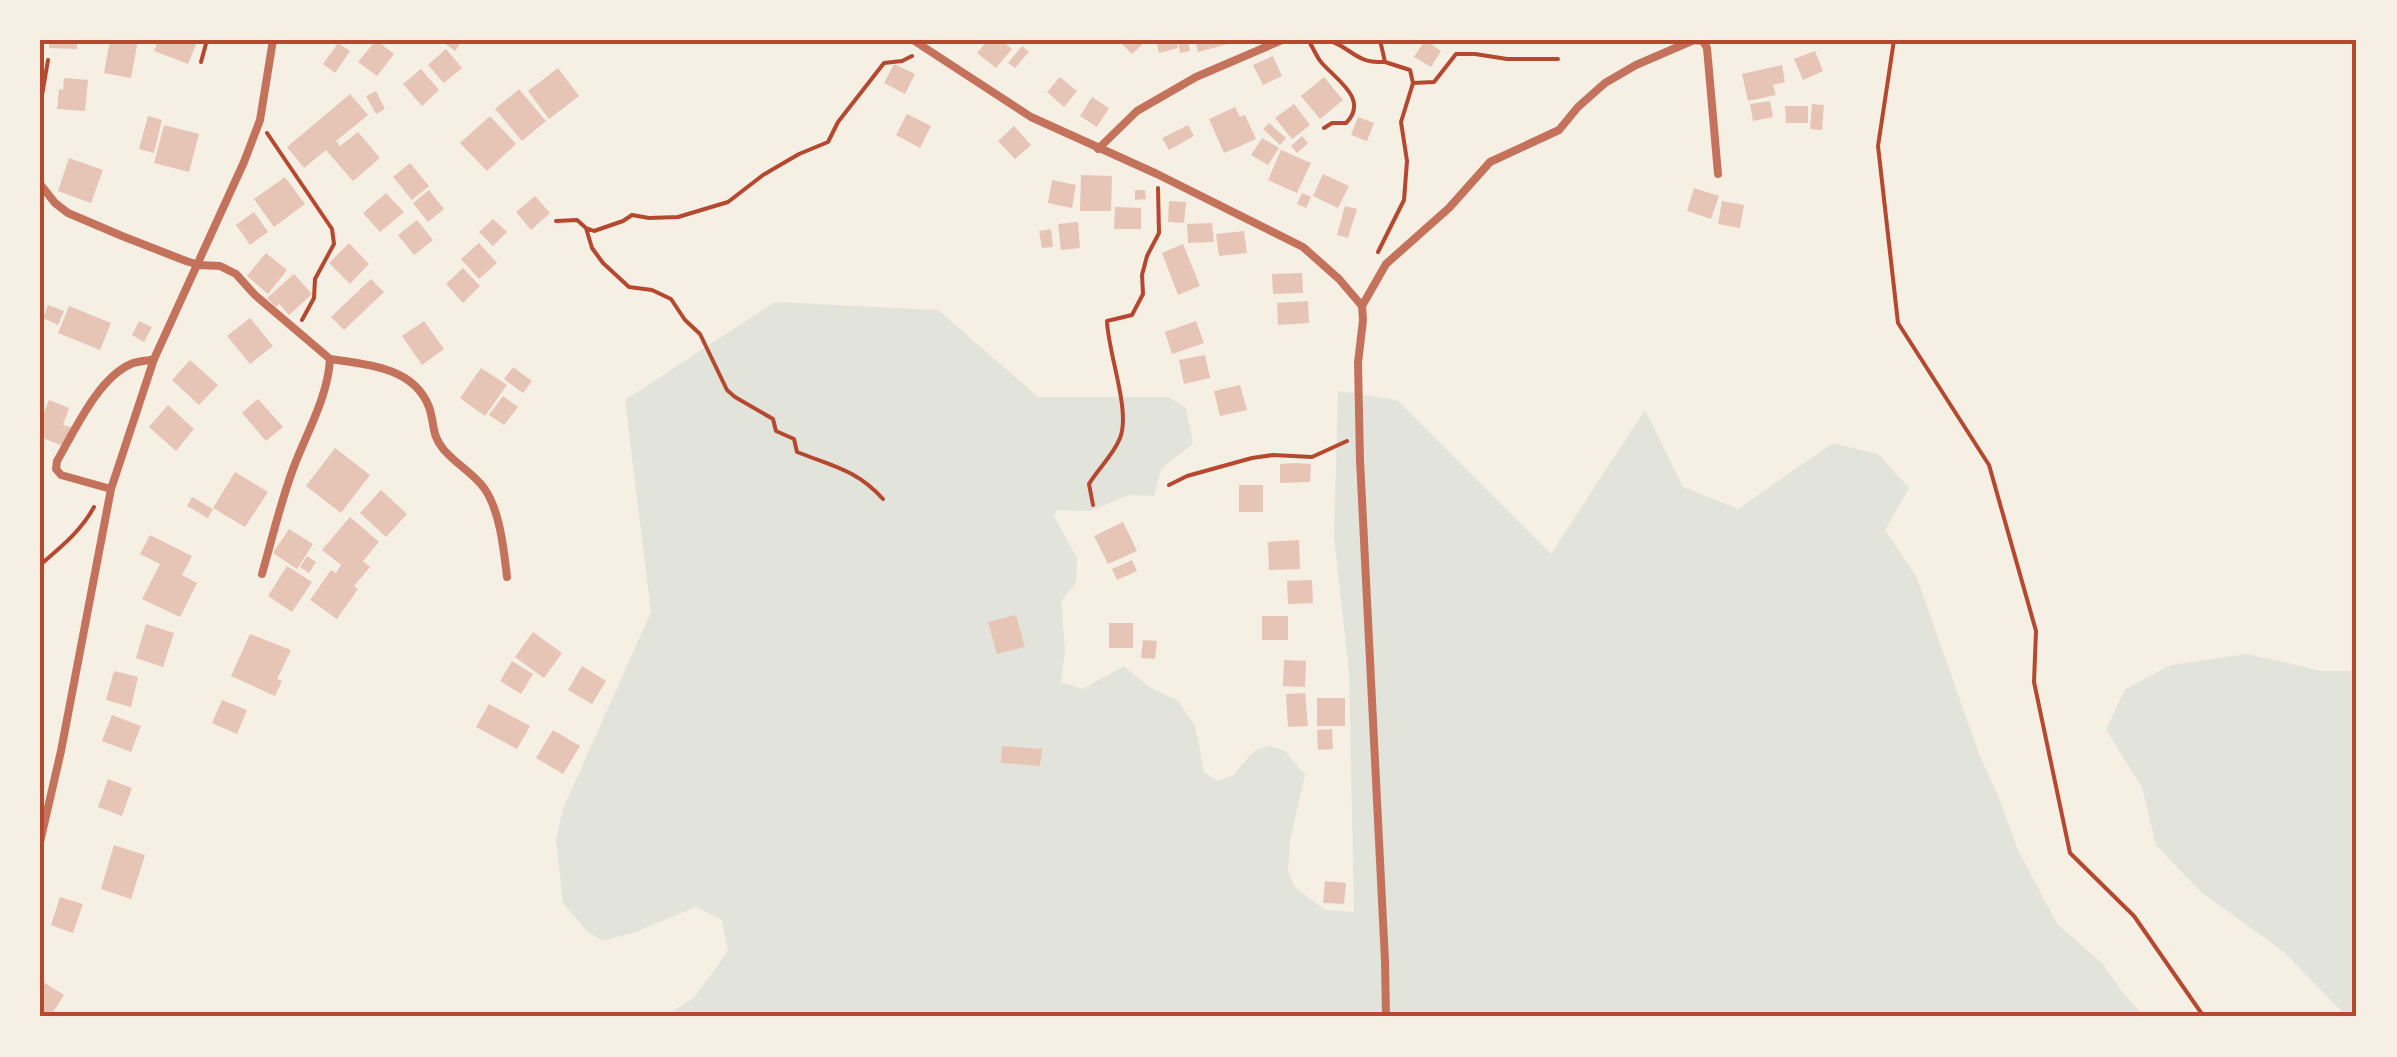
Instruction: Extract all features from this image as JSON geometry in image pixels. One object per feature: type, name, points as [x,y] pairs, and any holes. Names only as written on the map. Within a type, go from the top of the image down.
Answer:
[{"type":"street","points":[[40,842],[111,489],[154,359],[199,265],[260,120],[273,40]]},
{"type":"street","points":[[1098,149],[1137,111],[1168,92],[1282,40]]},
{"type":"street","points":[[1362,306],[1386,264],[1449,208],[1490,162],[1559,130],[1606,83],[1636,65],[1694,40],[1702,41],[1707,48],[1718,174]]},
{"type":"street","points":[[914,41],[1031,116],[1303,247],[1339,278],[1362,306],[1359,432],[1386,1017]]},
{"type":"street","points":[[40,184],[55,204],[68,213],[199,265],[220,266],[236,274],[254,295],[330,359],[376,366],[399,374],[414,385],[429,406],[433,432],[445,452],[484,488],[492,504],[507,578]]},
{"type":"street","points":[[111,489],[60,476],[57,461],[104,386],[129,365],[154,359]]},
{"type":"street","points":[[262,574],[293,468],[324,388],[330,359]]},
{"type":"path","points":[[201,62],[208,40]]},
{"type":"path","points":[[1308,40],[1321,62],[1347,87],[1354,108],[1346,123],[1332,123],[1324,128]]},
{"type":"path","points":[[1328,40],[1356,58],[1410,70],[1413,83],[1401,122],[1407,160],[1404,200],[1379,247],[1378,276]]},
{"type":"path","points":[[1380,40],[1385,62]]},
{"type":"path","points":[[1894,40],[1878,146],[1898,323],[1988,466],[2036,631],[2034,682],[2070,853],[2134,916],[2204,1017]]},
{"type":"path","points":[[556,221],[577,220],[594,231],[632,215],[678,217],[728,202],[799,154],[828,142],[875,72],[884,63],[914,55],[914,41]]},
{"type":"path","points":[[1413,83],[1434,82],[1456,54],[1558,59]]},
{"type":"path","points":[[40,106],[48,60]]},
{"type":"path","points":[[260,120],[332,230],[334,244],[315,278],[314,298],[296,331]]},
{"type":"path","points":[[1093,505],[1089,484],[1119,443],[1124,426],[1107,320],[1132,315],[1142,294],[1147,256],[1159,233],[1157,174]]},
{"type":"path","points":[[586,228],[592,248],[629,287],[652,290],[670,299],[700,334],[735,397],[773,419],[776,431],[794,440],[797,452],[845,469],[884,499]]},
{"type":"path","points":[[1169,486],[1187,476],[1252,458],[1312,458],[1359,432]]},
{"type":"path","points":[[40,565],[87,520],[100,487]]},
{"type":"shaded area","points":[[775,302],[938,310],[1038,397],[1168,397],[1186,408],[1193,444],[1161,469],[1154,496],[1129,495],[1090,511],[1058,510],[1054,516],[1077,558],[1076,583],[1061,601],[1065,650],[1061,682],[1082,689],[1124,666],[1149,687],[1178,701],[1195,725],[1204,772],[1218,781],[1233,775],[1254,751],[1269,746],[1285,751],[1305,775],[1290,841],[1288,872],[1295,887],[1325,910],[1354,912],[1349,671],[1334,538],[1338,391],[1397,400],[1551,554],[1645,410],[1683,487],[1738,509],[1833,443],[1878,454],[1909,488],[1885,530],[1917,578],[2017,848],[2058,925],[2104,965],[2145,1017],[663,1017],[694,998],[728,951],[722,920],[696,907],[603,941],[588,932],[563,903],[556,840],[563,809],[651,612],[625,400]]},
{"type":"shaded area","points":[[2247,654],[2322,671],[2357,671],[2357,1017],[2347,1017],[2284,952],[2201,892],[2156,845],[2142,787],[2106,730],[2125,689],[2171,665]]},
{"type":"building","points":[[49,40],[77,40],[77,49],[49,48]]},
{"type":"building","points":[[110,40],[138,40],[131,78],[104,73]]},
{"type":"building","points":[[158,40],[198,40],[188,64],[154,51]]},
{"type":"building","points":[[376,40],[394,54],[377,76],[358,62]]},
{"type":"building","points":[[440,40],[463,40],[455,51]]},
{"type":"building","points":[[988,40],[1001,40],[1012,49],[996,68],[977,53]]},
{"type":"building","points":[[1118,40],[1141,40],[1144,43],[1132,54]]},
{"type":"building","points":[[1156,40],[1176,40],[1178,48],[1159,53]]},
{"type":"building","points":[[1188,40],[1190,51],[1180,53],[1178,41]]},
{"type":"building","points":[[1195,40],[1227,40],[1228,44],[1198,52]]},
{"type":"building","points":[[1425,40],[1441,51],[1431,67],[1414,57]]},
{"type":"building","points":[[338,43],[350,51],[335,73],[323,64]]},
{"type":"building","points":[[1022,46],[1029,52],[1015,68],[1008,63]]},
{"type":"building","points":[[446,49],[462,68],[444,83],[428,65]]},
{"type":"building","points":[[1815,51],[1823,71],[1803,80],[1794,59]]},
{"type":"building","points":[[1273,56],[1282,76],[1263,85],[1253,65]]},
{"type":"building","points":[[894,64],[915,74],[905,94],[884,83]]},
{"type":"building","points":[[1782,65],[1785,82],[1773,85],[1776,95],[1748,101],[1742,74]]},
{"type":"building","points":[[558,68],[579,96],[549,119],[528,91]]},
{"type":"building","points":[[421,69],[439,90],[422,106],[403,84]]},
{"type":"building","points":[[1060,77],[1077,91],[1064,107],[1047,92]]},
{"type":"building","points":[[1324,77],[1343,100],[1320,119],[1301,96]]},
{"type":"building","points":[[64,78],[88,80],[85,111],[57,109]]},
{"type":"building","points":[[519,89],[546,121],[522,141],[495,109]]},
{"type":"building","points":[[376,91],[385,109],[376,114],[366,96]]},
{"type":"building","points":[[350,94],[368,115],[336,141],[340,146],[358,132],[380,158],[353,181],[326,150],[304,168],[287,147]]},
{"type":"building","points":[[1092,97],[1109,108],[1097,127],[1080,116]]},
{"type":"building","points":[[1770,101],[1773,117],[1753,121],[1750,104]]},
{"type":"building","points":[[1294,104],[1310,125],[1292,139],[1275,118]]},
{"type":"building","points":[[1812,104],[1824,105],[1822,130],[1810,129]]},
{"type":"building","points":[[1785,106],[1808,106],[1808,123],[1786,123]]},
{"type":"building","points":[[1235,107],[1240,117],[1245,115],[1256,139],[1224,153],[1209,119]]},
{"type":"building","points":[[907,114],[931,126],[920,148],[896,135]]},
{"type":"building","points":[[148,116],[162,120],[154,153],[139,149]]},
{"type":"building","points":[[490,116],[516,144],[487,171],[460,143]]},
{"type":"building","points":[[1358,117],[1374,123],[1367,141],[1351,135]]},
{"type":"building","points":[[1269,123],[1286,138],[1280,145],[1263,129]]},
{"type":"building","points":[[164,125],[199,134],[189,172],[154,163]]},
{"type":"building","points":[[1188,125],[1194,136],[1169,150],[1162,138]]},
{"type":"building","points":[[1014,126],[1031,145],[1015,159],[998,141]]},
{"type":"building","points":[[1302,136],[1308,143],[1297,153],[1291,146]]},
{"type":"building","points":[[1262,138],[1279,148],[1268,165],[1251,155]]},
{"type":"building","points":[[1281,150],[1311,163],[1297,193],[1268,180]]},
{"type":"building","points":[[69,158],[103,170],[91,203],[58,191]]},
{"type":"building","points":[[410,163],[429,186],[412,200],[393,177]]},
{"type":"building","points":[[1323,174],[1349,186],[1338,208],[1313,196]]},
{"type":"building","points":[[1081,175],[1112,176],[1111,211],[1080,211]]},
{"type":"building","points":[[285,177],[305,204],[274,227],[254,199]]},
{"type":"building","points":[[1052,180],[1076,185],[1072,208],[1048,203]]},
{"type":"building","points":[[1694,188],[1719,196],[1711,219],[1687,211]]},
{"type":"building","points":[[429,190],[444,209],[428,222],[413,203]]},
{"type":"building","points":[[1135,190],[1145,190],[1146,199],[1135,200]]},
{"type":"building","points":[[386,193],[404,212],[380,232],[363,213]]},
{"type":"building","points":[[1302,193],[1311,197],[1306,208],[1297,204]]},
{"type":"building","points":[[535,196],[550,213],[531,230],[516,212]]},
{"type":"building","points":[[1169,201],[1186,202],[1184,223],[1168,222]]},
{"type":"building","points":[[1722,201],[1744,205],[1740,228],[1718,224]]},
{"type":"building","points":[[1345,206],[1357,209],[1348,238],[1337,235]]},
{"type":"building","points":[[1115,207],[1141,208],[1141,229],[1114,229]]},
{"type":"building","points":[[254,212],[268,232],[250,245],[236,225]]},
{"type":"building","points":[[493,219],[507,232],[493,246],[479,232]]},
{"type":"building","points":[[417,220],[433,240],[414,255],[398,235]]},
{"type":"building","points":[[1078,222],[1080,248],[1061,250],[1058,224]]},
{"type":"building","points":[[1212,223],[1214,242],[1188,243],[1187,224]]},
{"type":"building","points":[[1051,229],[1053,247],[1042,248],[1039,231]]},
{"type":"building","points":[[1244,231],[1247,253],[1219,256],[1216,234]]},
{"type":"building","points":[[349,243],[369,264],[350,284],[329,263]]},
{"type":"building","points":[[479,243],[497,263],[479,279],[461,259]]},
{"type":"building","points":[[1183,244],[1200,286],[1178,295],[1162,253]]},
{"type":"building","points":[[266,253],[287,270],[268,294],[247,276]]},
{"type":"building","points":[[463,268],[480,286],[463,303],[446,284]]},
{"type":"building","points":[[1302,273],[1303,293],[1273,294],[1272,274]]},
{"type":"building","points":[[294,274],[312,294],[289,315],[267,298]]},
{"type":"building","points":[[371,279],[384,292],[344,330],[331,317]]},
{"type":"building","points":[[1308,301],[1309,323],[1278,325],[1277,303]]},
{"type":"building","points":[[48,305],[64,311],[58,325],[43,318]]},
{"type":"building","points":[[69,306],[111,323],[100,350],[58,333]]},
{"type":"building","points":[[250,318],[273,346],[250,364],[227,336]]},
{"type":"building","points":[[139,321],[152,327],[144,342],[132,335]]},
{"type":"building","points":[[424,321],[444,349],[422,365],[402,336]]},
{"type":"building","points":[[1196,321],[1204,343],[1172,354],[1165,332]]},
{"type":"building","points":[[1205,355],[1210,378],[1184,384],[1179,360]]},
{"type":"building","points":[[190,360],[218,385],[199,405],[172,380]]},
{"type":"building","points":[[513,367],[532,381],[523,393],[504,379]]},
{"type":"building","points":[[481,368],[507,385],[485,416],[460,398]]},
{"type":"building","points":[[1240,385],[1247,410],[1220,416],[1214,391]]},
{"type":"building","points":[[503,396],[518,407],[504,425],[489,415]]},
{"type":"building","points":[[258,399],[283,427],[266,441],[242,413]]},
{"type":"building","points":[[49,400],[69,408],[63,425],[71,427],[63,446],[40,437],[40,422]]},
{"type":"building","points":[[168,405],[194,429],[176,451],[149,427]]},
{"type":"building","points":[[335,448],[370,475],[341,513],[306,486]]},
{"type":"building","points":[[1280,464],[1311,464],[1310,482],[1280,483]]},
{"type":"building","points":[[235,472],[268,492],[245,527],[213,508]]},
{"type":"building","points":[[1239,485],[1263,485],[1263,512],[1239,512]]},
{"type":"building","points":[[381,490],[407,514],[386,537],[360,513]]},
{"type":"building","points":[[192,497],[213,509],[208,518],[187,506]]},
{"type":"building","points":[[350,517],[379,542],[363,561],[370,567],[354,586],[358,589],[337,619],[310,600],[331,570],[336,573],[341,565],[322,550]]},
{"type":"building","points":[[1123,522],[1137,551],[1108,564],[1094,536]]},
{"type":"building","points":[[289,529],[313,544],[297,569],[273,553]]},
{"type":"building","points":[[150,535],[192,556],[182,575],[197,583],[180,617],[142,599],[160,564],[140,554]]},
{"type":"building","points":[[1299,540],[1300,569],[1269,570],[1268,542]]},
{"type":"building","points":[[307,556],[316,562],[309,573],[300,567]]},
{"type":"building","points":[[1132,560],[1137,571],[1117,580],[1112,569]]},
{"type":"building","points":[[287,566],[312,582],[292,612],[268,596]]},
{"type":"building","points":[[1312,580],[1313,603],[1288,604],[1287,581]]},
{"type":"building","points":[[1016,615],[1025,647],[997,654],[988,622]]},
{"type":"building","points":[[1262,616],[1288,616],[1288,640],[1262,640]]},
{"type":"building","points":[[1109,623],[1133,623],[1133,648],[1109,648]]},
{"type":"building","points":[[146,624],[174,633],[163,667],[136,658]]},
{"type":"building","points":[[533,632],[562,653],[544,678],[515,657]]},
{"type":"building","points":[[250,634],[291,650],[277,679],[282,681],[275,696],[231,676]]},
{"type":"building","points":[[1143,640],[1157,641],[1155,659],[1141,658]]},
{"type":"building","points":[[1284,660],[1306,661],[1305,687],[1283,686]]},
{"type":"building","points":[[512,661],[533,674],[521,694],[500,681]]},
{"type":"building","points":[[582,666],[606,681],[592,704],[568,690]]},
{"type":"building","points":[[114,671],[138,677],[131,707],[106,700]]},
{"type":"building","points":[[1305,693],[1308,726],[1288,727],[1286,694]]},
{"type":"building","points":[[1317,698],[1345,698],[1345,726],[1317,726]]},
{"type":"building","points":[[222,700],[247,710],[237,734],[212,723]]},
{"type":"building","points":[[489,704],[530,726],[517,749],[476,727]]},
{"type":"building","points":[[112,715],[141,726],[131,752],[102,741]]},
{"type":"building","points":[[1332,729],[1333,749],[1318,750],[1317,730]]},
{"type":"building","points":[[553,730],[580,746],[563,774],[536,758]]},
{"type":"building","points":[[1002,746],[1042,749],[1040,766],[1001,763]]},
{"type":"building","points":[[108,779],[132,788],[122,816],[98,807]]},
{"type":"building","points":[[114,845],[145,855],[131,899],[101,889]]},
{"type":"building","points":[[1325,881],[1346,883],[1344,904],[1323,903]]},
{"type":"building","points":[[60,897],[83,904],[73,933],[51,925]]},
{"type":"building","points":[[40,980],[64,995],[50,1017],[40,1017]]}]
